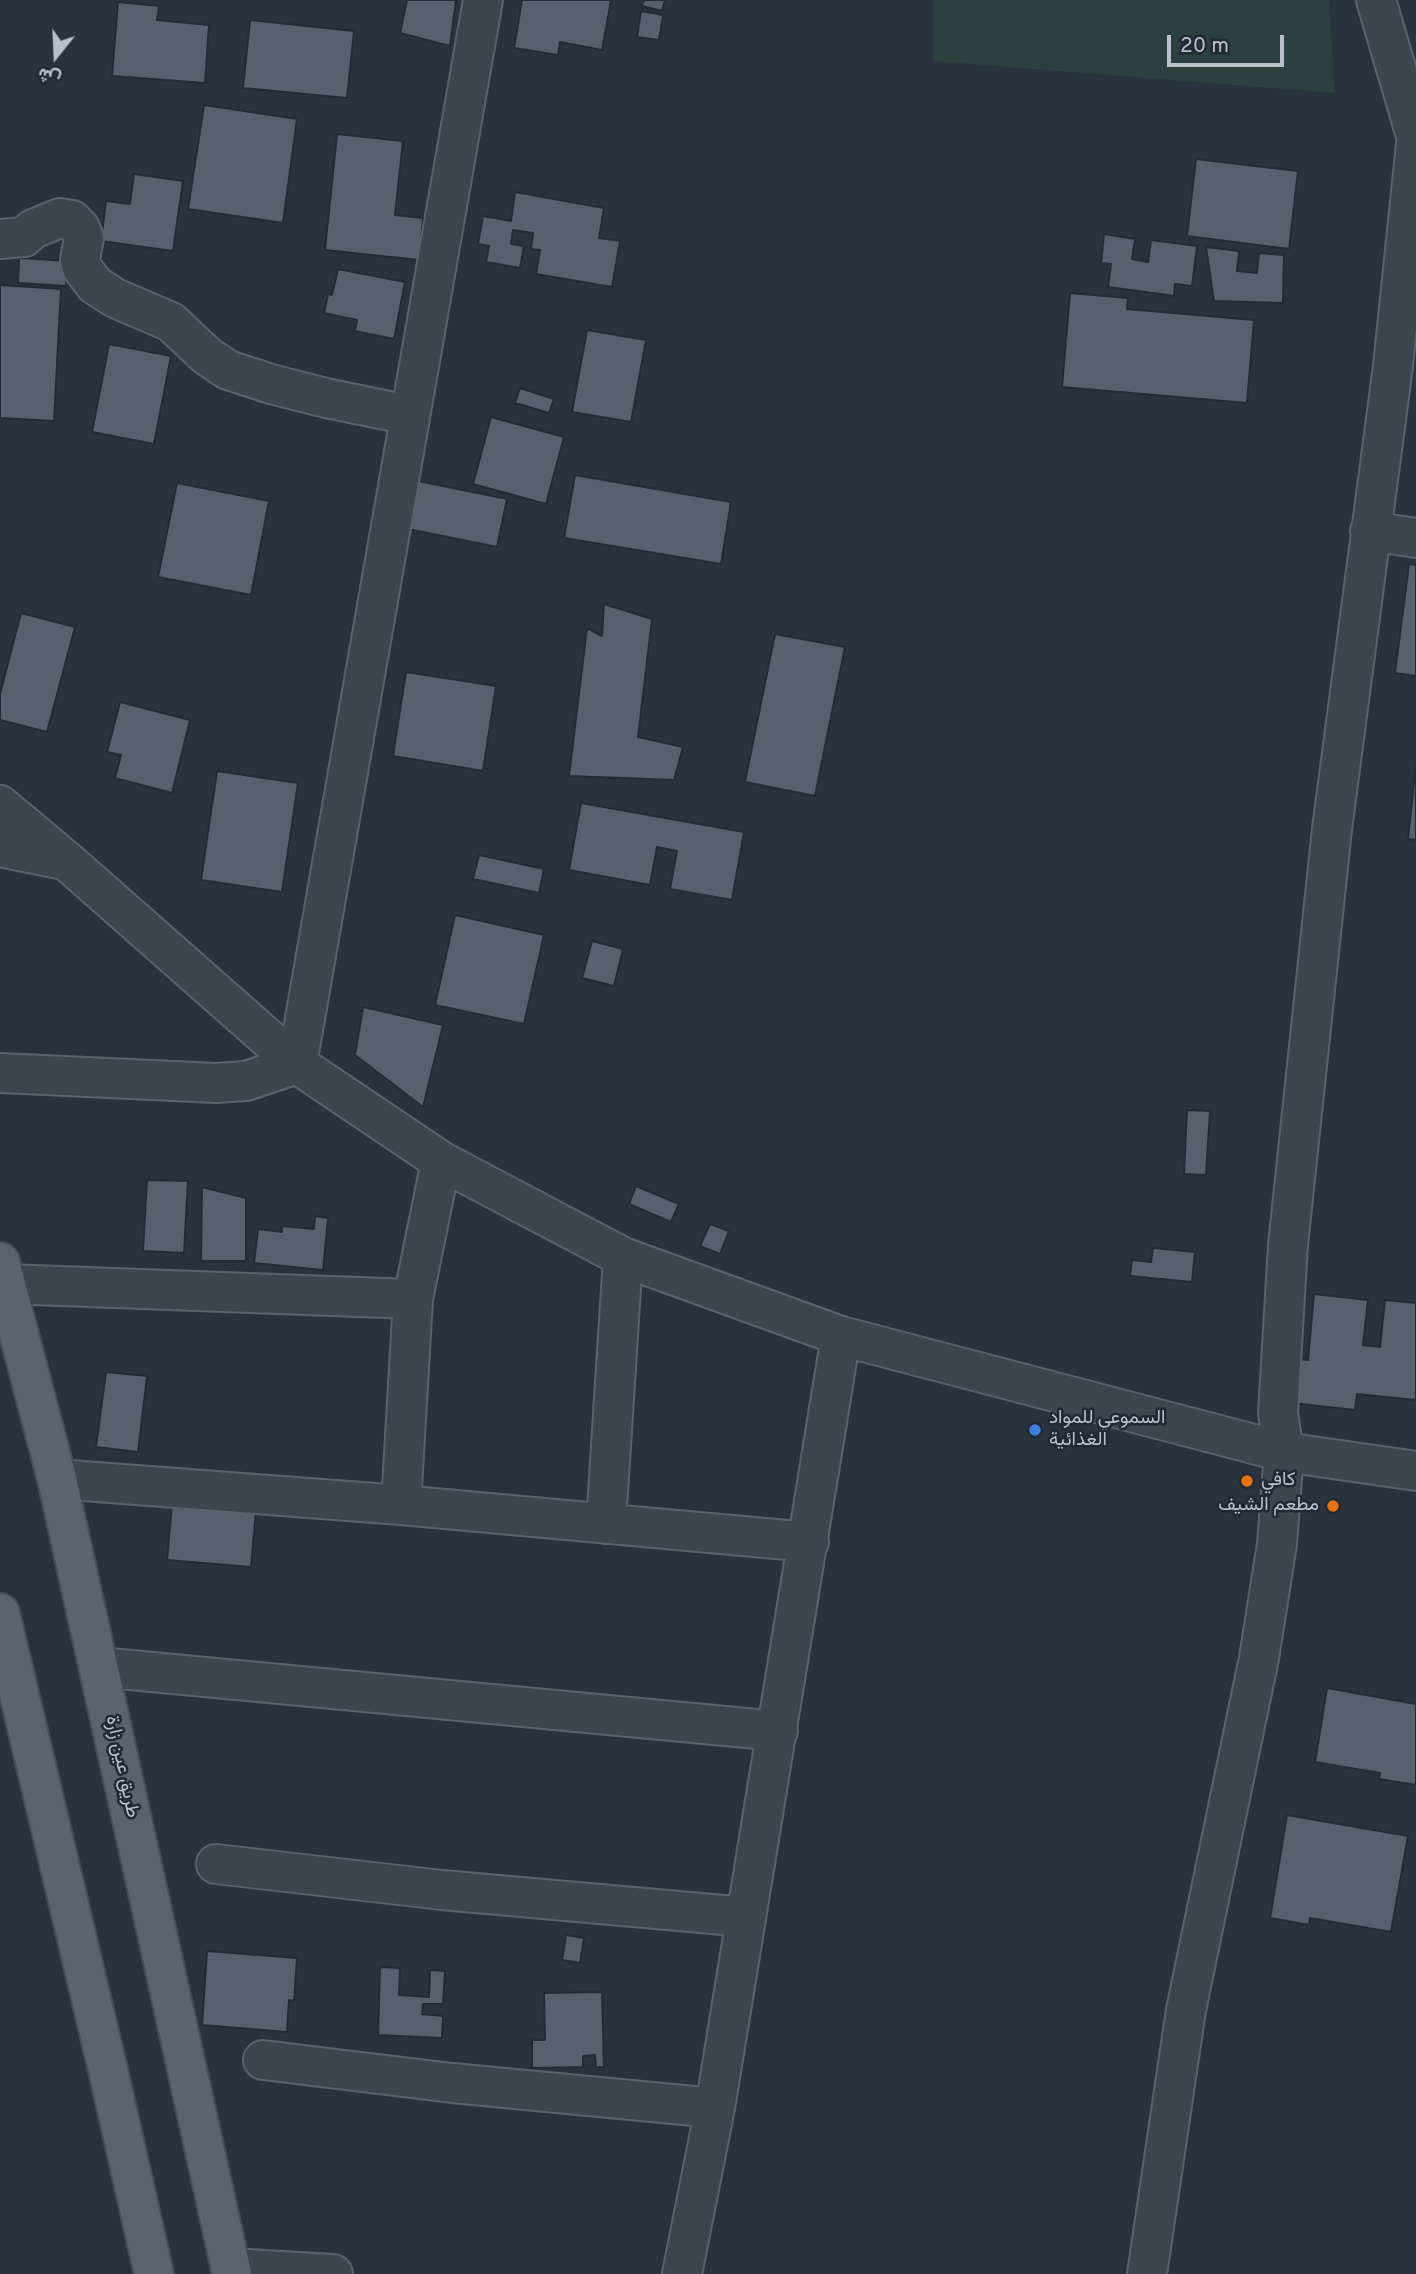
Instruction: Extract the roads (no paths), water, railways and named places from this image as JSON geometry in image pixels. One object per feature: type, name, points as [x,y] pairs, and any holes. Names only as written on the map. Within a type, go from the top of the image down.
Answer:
[{"type":"main road","name":"طريق عين زارة","points":[[3,1273],[57,1479],[232,2271]]},
{"type":"main road","points":[[0,1613],[154,2274]]},
{"type":"street","points":[[297,1065],[483,0]]},
{"type":"street","points":[[1376,0],[1416,136]]},
{"type":"street","points":[[1147,2274],[1186,2010],[1259,1658],[1277,1544],[1284,1452],[1278,1413],[1288,1245],[1332,829],[1393,366],[1416,144]]},
{"type":"street","points":[[0,239],[24,237],[33,229],[60,218],[72,220],[85,238],[80,260],[82,268],[95,285],[115,298],[171,322],[207,356],[228,370],[282,387],[409,415]]},
{"type":"street","points":[[1370,531],[1416,538]]},
{"type":"street","points":[[0,806],[68,862],[297,1065],[441,1161],[623,1257],[841,1336],[1284,1452],[1416,1471]]},
{"type":"street","points":[[0,847],[68,862]]},
{"type":"street","points":[[0,1073],[216,1083],[246,1080],[297,1065]]},
{"type":"street","points":[[401,1505],[413,1299],[441,1161]]},
{"type":"street","points":[[606,1524],[623,1257]]},
{"type":"street","points":[[3,1273],[413,1299]]},
{"type":"street","points":[[682,2274],[715,2108],[841,1336]]},
{"type":"street","points":[[57,1479],[401,1505],[809,1542]]},
{"type":"street","points":[[99,1667],[778,1731]]},
{"type":"street","points":[[216,1864],[442,1890],[746,1917]]},
{"type":"street","points":[[264,2060],[452,2083],[715,2108]]},
{"type":"street","points":[[232,2271],[333,2274]]},
{"type":"place","name":"السموعي للمواد الغذائية","points":[[1035,1430]]},
{"type":"place","name":"كافي","points":[[1247,1481]]},
{"type":"place","name":"مطعم الشيف","points":[[1333,1506]]}]
